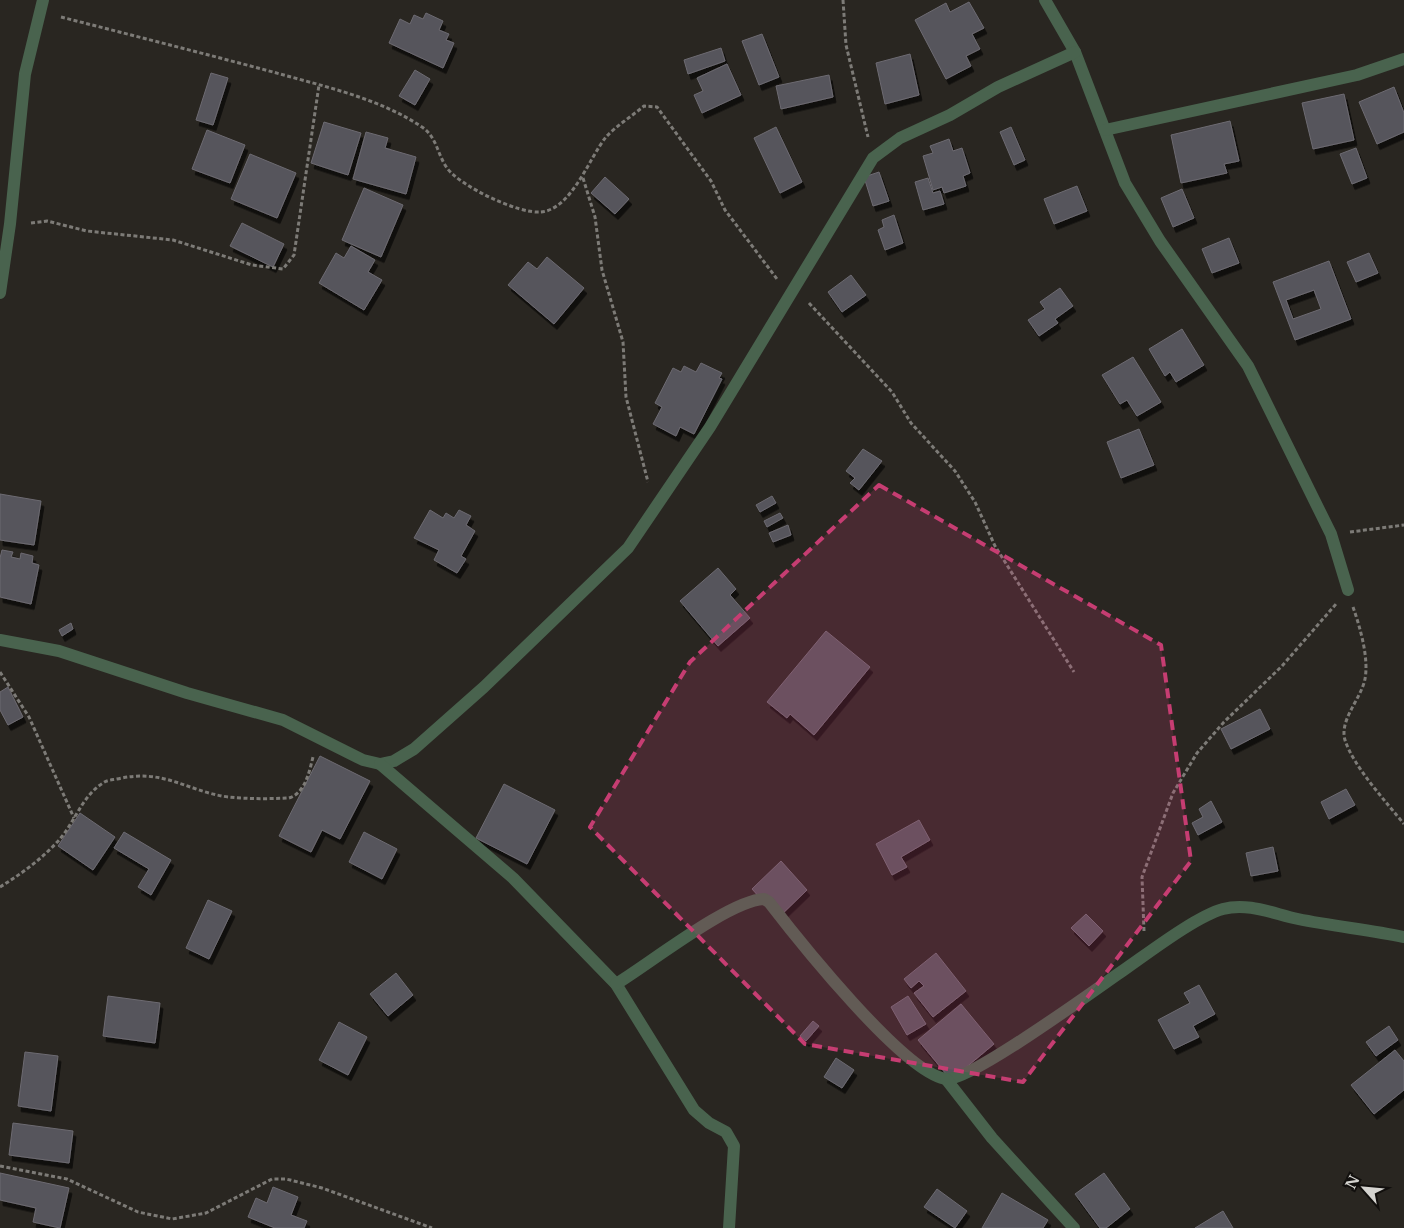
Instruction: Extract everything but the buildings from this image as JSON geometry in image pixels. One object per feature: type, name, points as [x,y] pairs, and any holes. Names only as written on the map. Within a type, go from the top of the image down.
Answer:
[{"type":"street","points":[[1045,0],[1075,52],[1125,183],[1160,241],[1248,366],[1331,534],[1348,590]]},
{"type":"street","points":[[0,293],[5,223],[26,74],[42,6]]},
{"type":"street","points":[[0,640],[77,657],[187,693],[283,720],[363,760],[380,764],[394,761],[414,749],[484,687],[628,548],[710,427],[873,158],[900,138],[950,115],[998,87],[1075,52]]},
{"type":"street","points":[[1105,130],[1357,75],[1404,59]]},
{"type":"street","points":[[380,764],[513,878],[616,984],[694,1110],[709,1123],[726,1132],[734,1146],[730,1228]]},
{"type":"street","points":[[616,984],[718,916],[742,905],[764,899],[769,902],[804,948],[852,1002],[898,1049],[931,1074],[946,1079],[961,1077],[996,1057],[1145,955],[1202,919],[1223,909],[1241,907],[1404,937]]},
{"type":"street","points":[[946,1079],[992,1138],[1074,1228]]},
{"type":"path","points":[[843,0],[846,45],[873,158]]},
{"type":"path","points":[[42,6],[319,85],[388,109],[423,127],[434,138],[447,168],[465,186],[490,198],[541,212],[560,203],[583,178],[607,136],[644,106],[657,107],[710,181],[725,210],[792,290],[892,392],[912,423],[955,471],[975,502],[996,546],[1074,672]]},
{"type":"path","points":[[5,223],[47,221],[87,231],[173,240],[252,265],[283,269],[294,255],[319,85]]},
{"type":"path","points":[[583,178],[595,217],[602,270],[609,300],[623,342],[626,397],[629,412],[655,510]]},
{"type":"path","points":[[1331,534],[1404,525]]},
{"type":"path","points":[[1348,590],[1357,618],[1366,676],[1361,694],[1344,725],[1344,739],[1382,800],[1404,824]]},
{"type":"path","points":[[1145,955],[1142,877],[1173,793],[1197,754],[1224,722],[1282,666],[1348,590]]},
{"type":"path","points":[[0,672],[29,717],[74,818]]},
{"type":"path","points":[[0,887],[44,856],[60,838],[89,795],[104,782],[126,777],[153,776],[175,780],[203,791],[228,797],[279,799],[297,795],[303,789],[318,737]]},
{"type":"path","points":[[0,1166],[67,1179],[138,1212],[172,1219],[206,1213],[272,1179],[286,1179],[322,1188],[432,1228]]},
{"type":"highlighted area","points":[[879,485],[1161,645],[1191,861],[1023,1082],[805,1044],[590,827],[690,662]]}]
